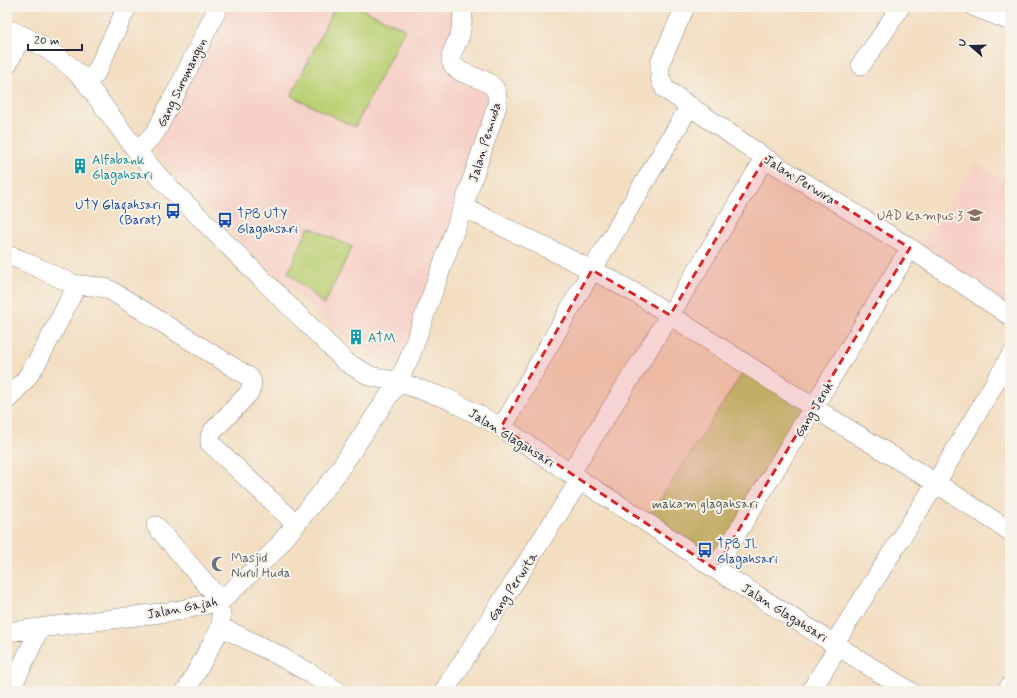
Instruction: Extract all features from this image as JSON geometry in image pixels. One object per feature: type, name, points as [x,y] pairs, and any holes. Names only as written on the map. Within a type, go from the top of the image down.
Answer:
[{"type":"street","points":[[84,80],[95,75],[127,7]]},
{"type":"street","name":"Gang Suromangun","points":[[136,151],[155,133],[218,7]]},
{"type":"street","name":"Jalan Perwira","points":[[685,7],[660,63],[661,81],[665,89],[765,158],[910,248],[1010,316]]},
{"type":"street","points":[[861,65],[900,7]]},
{"type":"street","points":[[975,7],[1010,21]]},
{"type":"street","name":"Jalan Pemuda","points":[[463,207],[497,106],[498,96],[496,89],[489,83],[462,72],[452,63],[452,55],[459,37],[466,10]]},
{"type":"street","points":[[7,65],[15,32]]},
{"type":"street","name":"Jalan Glagahsari","points":[[15,32],[56,56],[76,72],[84,80],[136,151],[161,179],[346,362],[370,376],[398,382],[448,399],[501,427],[715,569],[836,645],[901,689]]},
{"type":"street","points":[[501,427],[592,270],[690,106]]},
{"type":"street","name":"Gang Perwita","points":[[444,691],[575,477],[670,315],[765,158]]},
{"type":"street","points":[[463,207],[592,270],[642,297],[814,408],[936,483],[1010,531]]},
{"type":"street","name":"Jalan Gajah","points":[[7,632],[176,611],[221,601],[274,551],[335,476],[398,382],[409,359],[463,207]]},
{"type":"street","name":"Gang Jeruk","points":[[715,569],[910,248]]},
{"type":"street","points":[[7,255],[77,285],[101,286],[110,290],[249,376],[252,382],[251,388],[212,432],[210,443],[296,524]]},
{"type":"street","points":[[7,400],[26,379],[37,362],[77,285]]},
{"type":"street","points":[[811,691],[836,645],[936,483],[1010,357]]},
{"type":"street","points":[[156,526],[221,601],[221,627],[186,691]]},
{"type":"street","points":[[221,627],[276,654],[308,672],[337,691]]},
{"type":"street","points":[[10,691],[40,628]]},
{"type":"street","points":[[1007,691],[1010,686]]},
{"type":"highlighted area","points":[[765,158],[910,248],[715,569],[501,427],[592,270],[670,315]]},
{"type":"shaded area","points":[[218,7],[462,7],[451,59],[496,89],[402,373],[338,332],[303,299],[258,261],[150,147]]},
{"type":"shaded area","name":"UAD Kampus 3","points":[[975,163],[1004,181],[1010,172],[1010,308],[919,248]]},
{"type":"green space","points":[[335,7],[357,7],[405,29],[355,127],[291,96]]},
{"type":"green space","points":[[309,227],[352,247],[324,305],[288,273]]},
{"type":"green space","name":"makam glagahsari","points":[[746,368],[807,408],[722,549],[700,547],[650,515]]},
{"type":"place","name":"Alfabank Glagahsari","points":[[80,166]]},
{"type":"place","name":"UTY Glagahsari (Barat)","points":[[173,211]]},
{"type":"place","name":"UAD Kampus 3","points":[[975,215]]},
{"type":"place","name":"TPB UTY Glagahsari","points":[[225,220]]},
{"type":"place","name":"ATM","points":[[356,337]]},
{"type":"place","name":"TPB Jl. Glagahsari","points":[[705,550]]},
{"type":"place","name":"Masjid Nurul Huda","points":[[219,564]]}]
